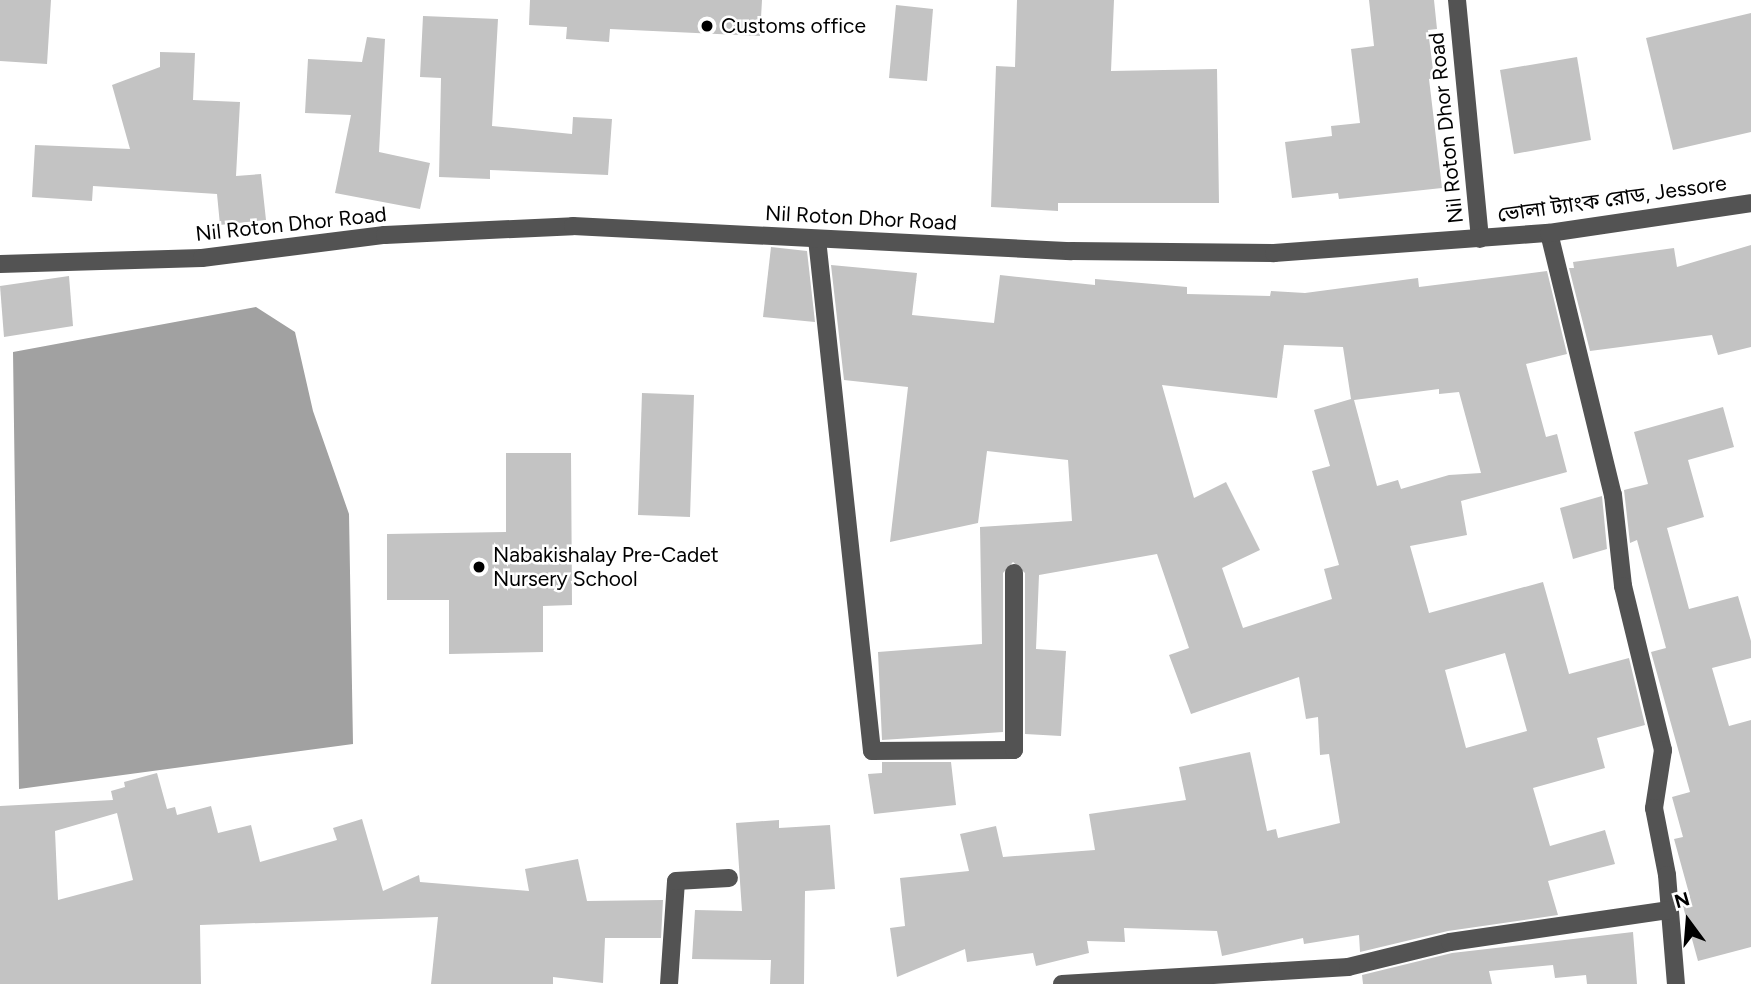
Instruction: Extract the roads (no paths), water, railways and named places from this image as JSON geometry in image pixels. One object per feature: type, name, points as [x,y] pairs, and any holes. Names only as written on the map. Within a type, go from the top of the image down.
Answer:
[{"type":"street","name":"Nil Roton Dhor Road","points":[[0,264],[202,258],[385,235],[573,226],[1071,251],[1274,254],[1480,239],[1457,0]]},
{"type":"street","name":"ভোলা ট্যাংক রোড, Jessore","points":[[1480,239],[1549,233],[1751,203]]},
{"type":"street","points":[[1549,233],[1613,495],[1623,586],[1664,750],[1654,808],[1670,910],[1675,984]]},
{"type":"street","points":[[817,239],[872,751],[1014,750],[1014,572]]},
{"type":"street","points":[[669,984],[676,881],[729,878]]},
{"type":"street","points":[[1062,984],[1218,980],[1348,967],[1450,942],[1670,910]]},
{"type":"place","name":"Customs office","points":[[707,26]]},
{"type":"place","name":"Nabakishalay Pre-Cadet Nursery School","points":[[479,567]]}]
